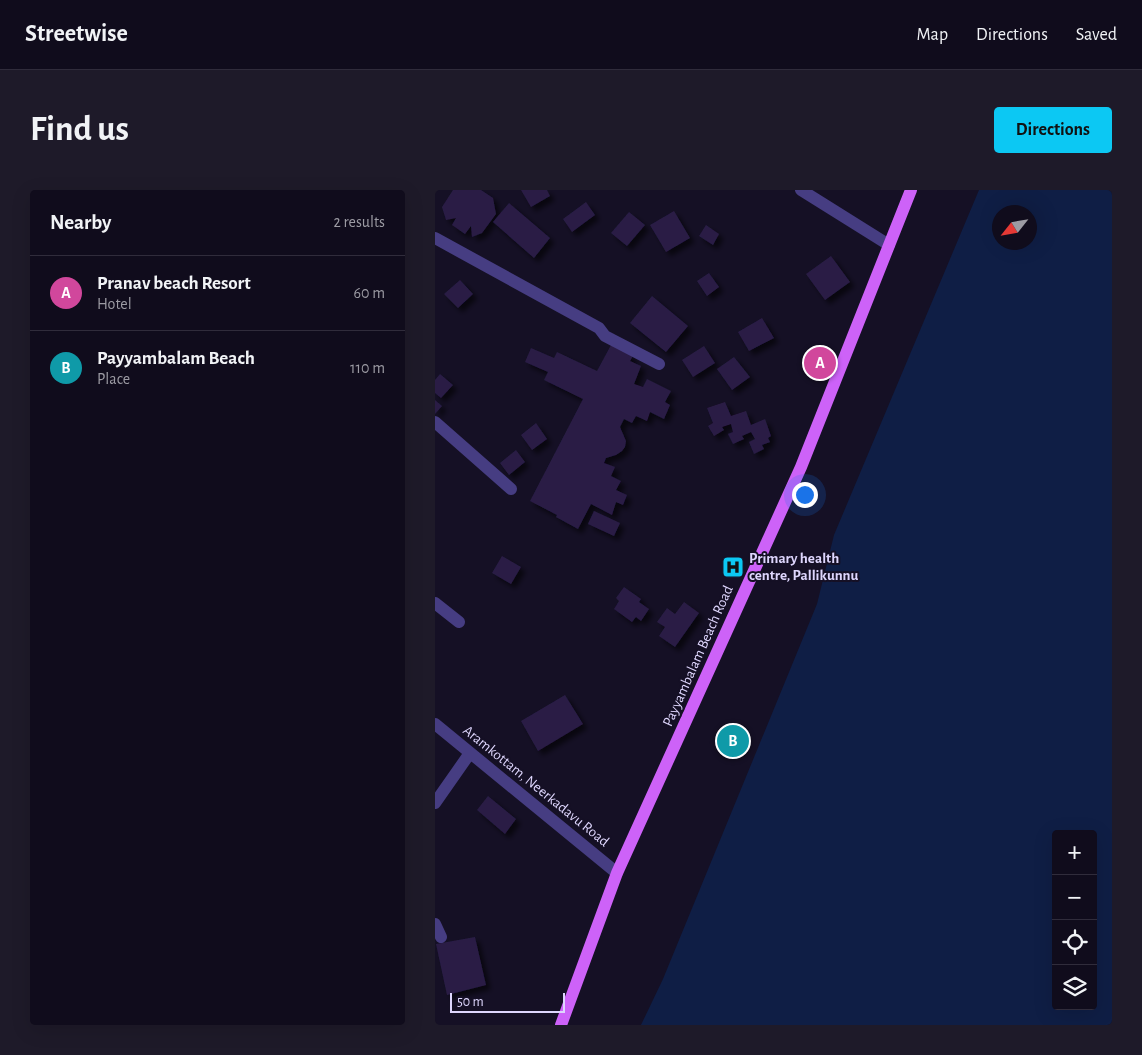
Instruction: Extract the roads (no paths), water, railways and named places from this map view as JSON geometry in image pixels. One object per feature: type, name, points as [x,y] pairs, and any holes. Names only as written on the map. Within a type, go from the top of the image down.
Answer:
[{"type":"main road","name":"Payyambalam Beach Road","points":[[561,1025],[617,873],[801,468],[911,190]]},
{"type":"street","points":[[801,190],[889,245]]},
{"type":"street","points":[[435,238],[599,328],[605,336],[659,364]]},
{"type":"street","points":[[435,422],[511,489]]},
{"type":"street","points":[[435,603],[459,622]]},
{"type":"street","name":"Aramkottam, Neerkadavu Road","points":[[435,724],[617,873]]},
{"type":"street","points":[[435,803],[470,753]]},
{"type":"street","points":[[435,924],[441,937]]},
{"type":"water","points":[[979,190],[1112,190],[1112,1025],[641,1025],[663,979],[817,604],[834,535]]},
{"type":"place","name":"Pranav beach Resort","points":[[820,363]]},
{"type":"place","name":"Primary health centre, Pallikunnu","points":[[733,567]]},
{"type":"place","name":"Payyambalam Beach","points":[[733,741]]}]
